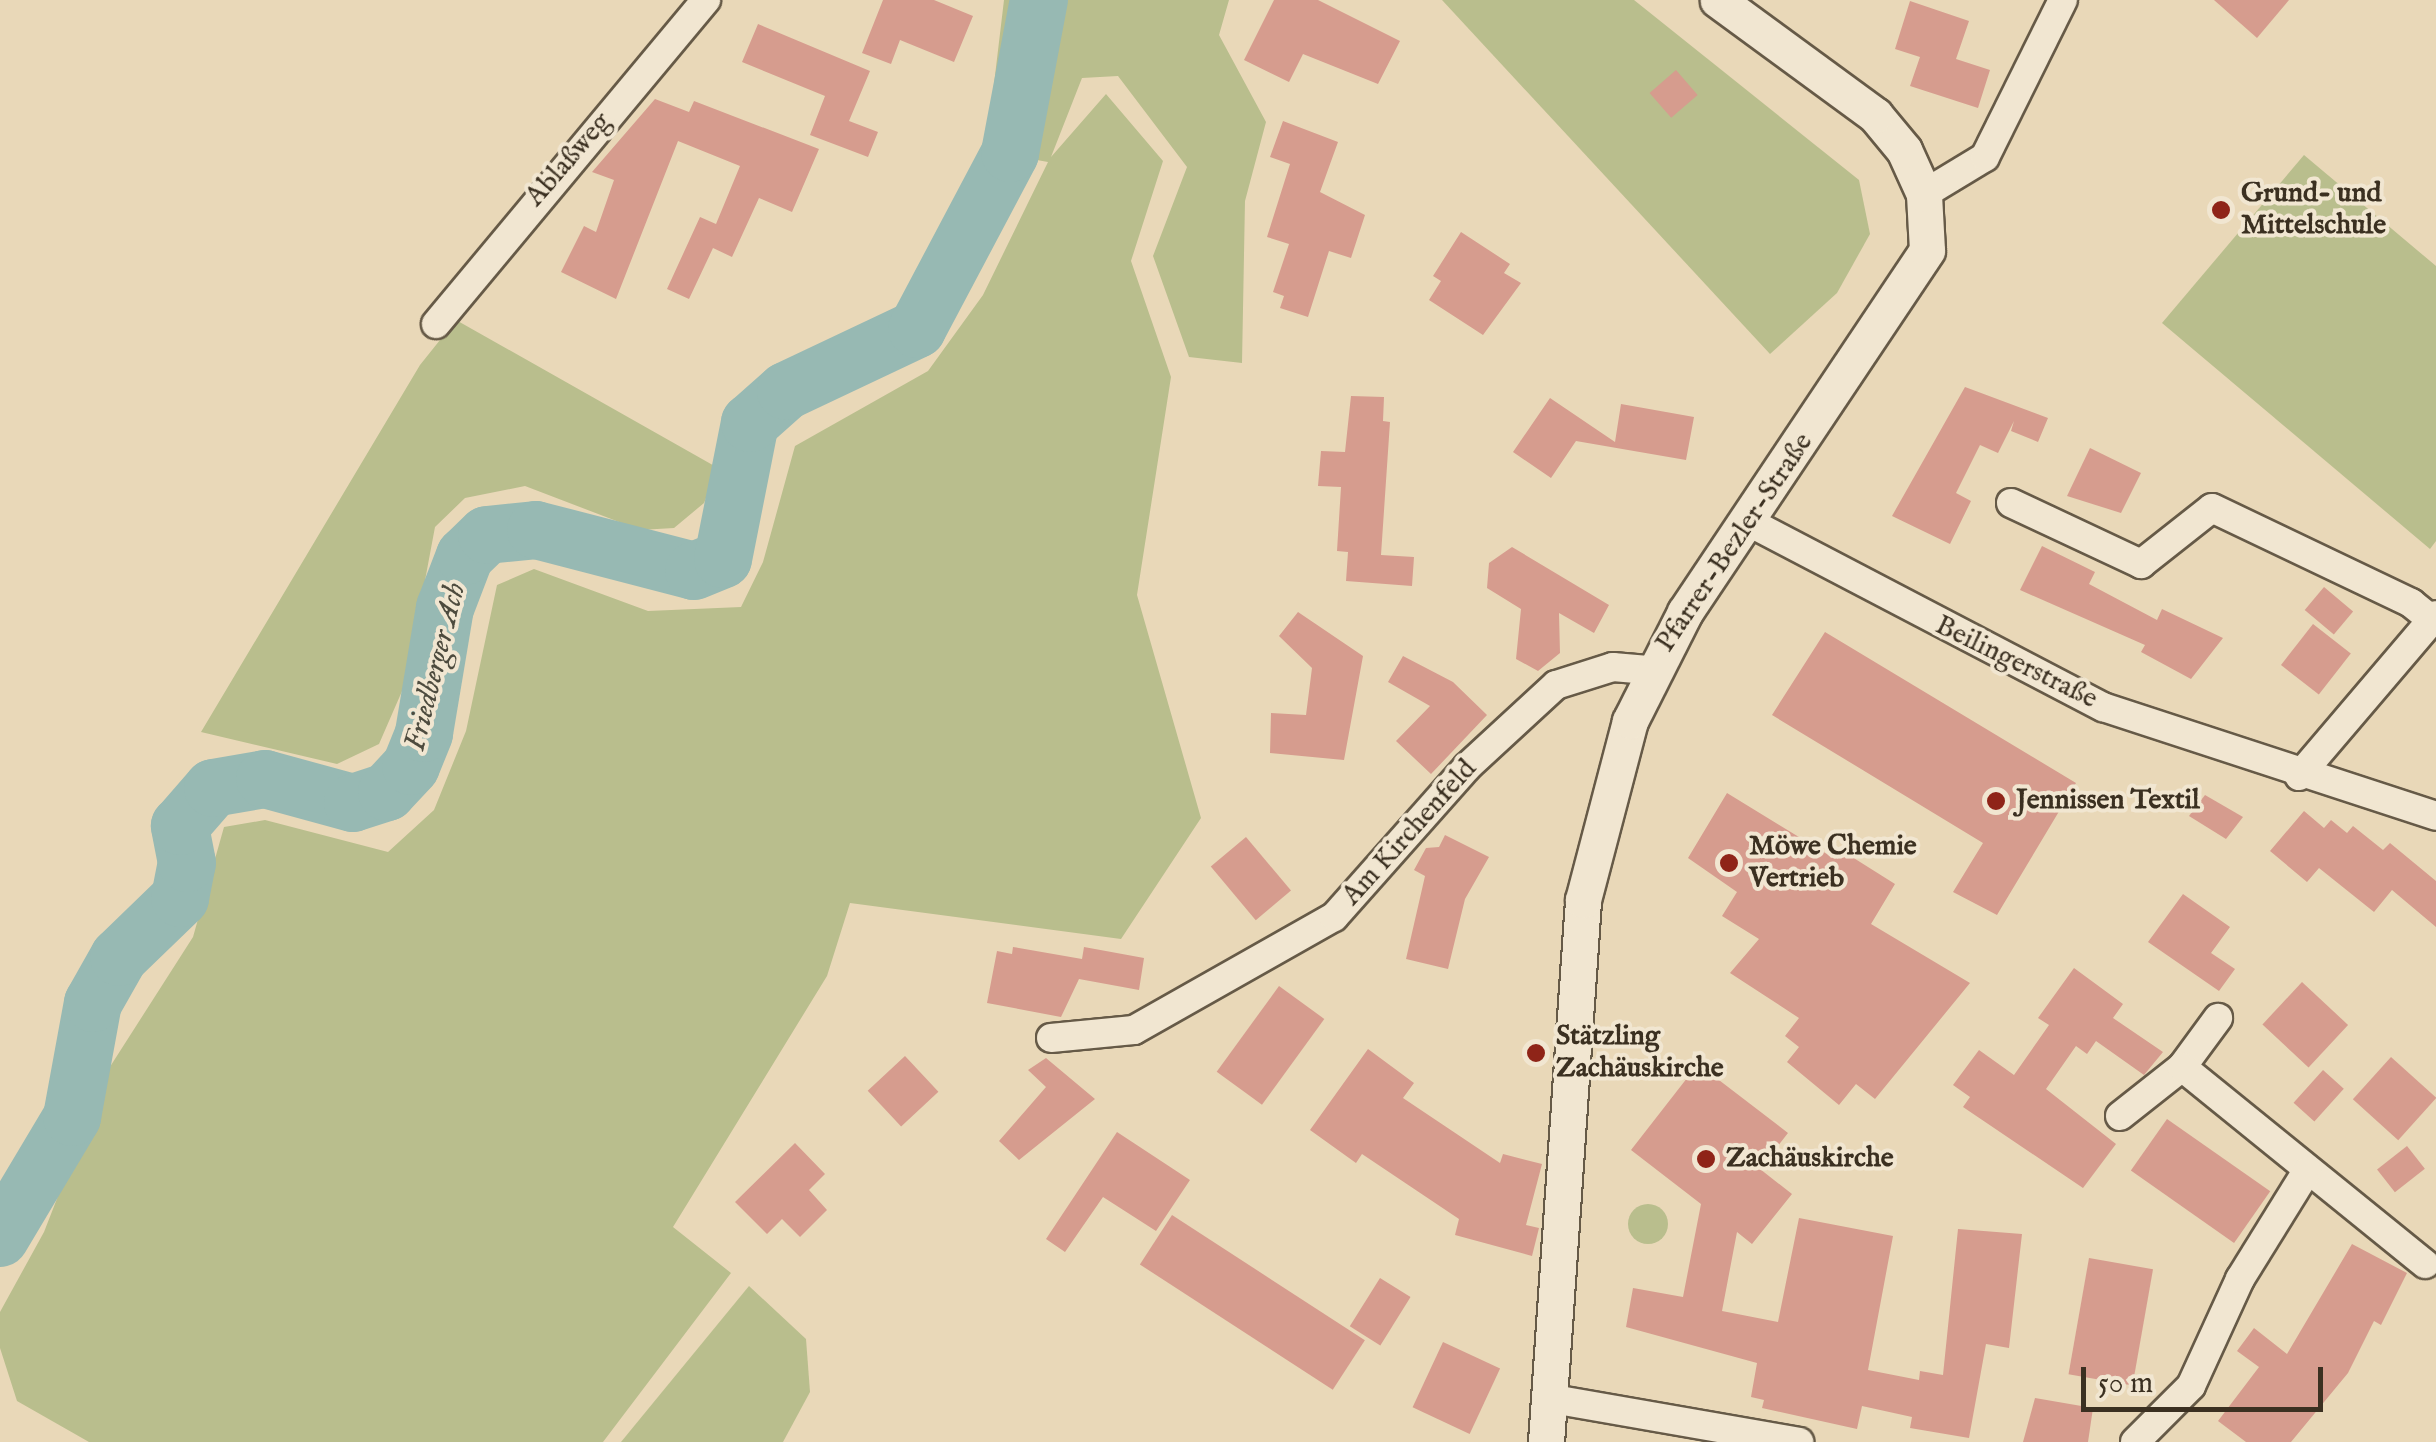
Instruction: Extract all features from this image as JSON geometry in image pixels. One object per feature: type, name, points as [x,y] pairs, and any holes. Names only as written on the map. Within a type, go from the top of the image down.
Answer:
[{"type":"street","name":"Ablaßweg","points":[[436,324],[706,0]]},
{"type":"street","name":"Pfarrer-Bezler-Straße","points":[[1546,1442],[1553,1398],[1583,900],[1630,721],[1652,670],[1747,521],[1902,296],[1927,250],[1924,194],[1904,150],[1875,115],[1718,0]]},
{"type":"street","points":[[1924,194],[1985,157],[2063,0]]},
{"type":"street","points":[[2011,503],[2141,564],[2212,508],[2411,603],[2434,618],[2299,776]]},
{"type":"street","name":"Beilingerstraße","points":[[1747,521],[2103,707],[2299,776],[2436,816]]},
{"type":"street","name":"Am Kirchenfeld","points":[[1051,1038],[1134,1030],[1334,917],[1467,767],[1556,685],[1614,667],[1652,670]]},
{"type":"street","points":[[2120,1116],[2182,1067],[2218,1018]]},
{"type":"street","points":[[2182,1067],[2425,1264]]},
{"type":"street","points":[[2135,1442],[2191,1386],[2240,1279],[2307,1171]]},
{"type":"street","points":[[1553,1398],[1800,1442]]},
{"type":"green space","points":[[1004,0],[1229,0],[1219,35],[1266,122],[1245,201],[1242,363],[1189,357],[1153,256],[1187,167],[1118,76],[1082,78],[1051,157],[1106,94],[1163,161],[1131,261],[1171,377],[1137,595],[1201,818],[1121,939],[850,903],[827,976],[673,1227],[731,1273],[603,1442],[89,1442],[17,1401],[0,1348],[0,1312],[44,1232],[106,1073],[193,937],[224,827],[265,820],[388,852],[434,810],[466,731],[497,585],[534,569],[648,611],[741,607],[763,562],[795,446],[928,371],[983,295],[1048,162],[986,151]]},
{"type":"green space","points":[[1442,0],[1634,0],[1859,180],[1870,234],[1837,293],[1770,354]]},
{"type":"green space","points":[[2304,155],[2436,266],[2436,541],[2430,549],[2162,323]]},
{"type":"green space","points":[[456,320],[718,468],[704,503],[674,528],[640,530],[525,486],[465,498],[435,527],[406,682],[379,744],[337,764],[201,732],[420,365]]},
{"type":"green space","points":[[1648,1204],[1662,1210],[1668,1224],[1662,1238],[1648,1244],[1634,1238],[1628,1224],[1634,1210]]},
{"type":"green space","points":[[749,1286],[806,1339],[810,1392],[783,1442],[621,1442]]},
{"type":"building","points":[[883,0],[934,0],[973,16],[954,62],[900,40],[891,64],[862,53]]},
{"type":"building","points":[[1274,0],[1318,0],[1400,41],[1378,84],[1303,54],[1289,82],[1244,60]]},
{"type":"building","points":[[2214,0],[2289,0],[2257,38]]},
{"type":"building","points":[[1910,1],[1969,21],[1956,59],[1990,70],[1978,108],[1910,86],[1920,57],[1895,49]]},
{"type":"building","points":[[758,24],[870,71],[849,121],[878,132],[868,157],[810,135],[825,96],[742,62]]},
{"type":"building","points":[[1676,70],[1698,95],[1671,118],[1650,93]]},
{"type":"building","points":[[655,99],[689,112],[694,101],[819,149],[792,212],[759,198],[732,257],[713,248],[689,299],[667,289],[700,217],[716,224],[740,166],[678,141],[616,299],[561,272],[584,226],[596,232],[614,180],[592,172]]},
{"type":"building","points":[[1283,121],[1338,142],[1320,192],[1365,215],[1351,258],[1329,251],[1308,317],[1280,308],[1284,296],[1273,292],[1289,244],[1267,237],[1290,164],[1270,157]]},
{"type":"building","points":[[1461,232],[1510,264],[1504,273],[1521,283],[1483,335],[1429,300],[1441,281],[1433,276]]},
{"type":"building","points":[[1965,387],[2048,418],[2038,442],[2011,431],[2014,421],[1998,453],[1980,445],[1956,493],[1971,501],[1950,544],[1892,516]]},
{"type":"building","points":[[1351,396],[1384,397],[1383,421],[1390,422],[1381,555],[1414,557],[1412,586],[1346,581],[1348,552],[1337,551],[1341,487],[1318,486],[1321,451],[1345,452]]},
{"type":"building","points":[[1550,398],[1615,442],[1621,404],[1694,417],[1686,460],[1576,441],[1551,478],[1513,452]]},
{"type":"building","points":[[2090,448],[2141,473],[2121,513],[2067,496]]},
{"type":"building","points":[[2042,546],[2095,572],[2089,584],[2157,620],[2162,609],[2223,638],[2191,679],[2141,652],[2145,645],[2020,590]]},
{"type":"building","points":[[1512,547],[1609,605],[1594,633],[1559,613],[1560,653],[1538,671],[1516,659],[1521,609],[1487,588],[1489,563]]},
{"type":"building","points":[[2324,587],[2353,611],[2334,634],[2305,610]]},
{"type":"building","points":[[1298,612],[1363,656],[1344,760],[1270,753],[1271,713],[1306,715],[1312,668],[1279,636]]},
{"type":"building","points":[[2313,624],[2351,654],[2319,695],[2281,665]]},
{"type":"building","points":[[1825,632],[2076,783],[1997,915],[1953,892],[1983,843],[1772,715]]},
{"type":"building","points":[[1403,656],[1453,682],[1487,715],[1431,774],[1396,741],[1430,706],[1388,682]]},
{"type":"building","points":[[1727,793],[1835,859],[1841,850],[1895,884],[1871,924],[1970,983],[1875,1099],[1856,1084],[1839,1105],[1787,1062],[1799,1047],[1785,1036],[1799,1018],[1730,973],[1759,939],[1722,916],[1737,892],[1688,858]]},
{"type":"building","points":[[2205,795],[2243,817],[2226,839],[2189,816]]},
{"type":"building","points":[[2304,811],[2324,828],[2331,820],[2347,833],[2353,826],[2383,850],[2390,843],[2436,881],[2436,927],[2392,890],[2374,912],[2319,868],[2307,882],[2270,851]]},
{"type":"building","points":[[1445,835],[1489,857],[1465,899],[1448,969],[1406,959],[1425,876],[1414,870],[1426,848],[1439,847]]},
{"type":"building","points":[[1246,837],[1291,891],[1256,920],[1211,867]]},
{"type":"building","points":[[2183,894],[2230,927],[2211,953],[2235,969],[2219,991],[2148,942]]},
{"type":"building","points":[[1013,947],[1082,959],[1084,947],[1144,958],[1139,990],[1079,979],[1061,1017],[987,1003],[997,951],[1012,954]]},
{"type":"building","points":[[2074,968],[2123,1004],[2113,1018],[2163,1052],[2144,1075],[2096,1041],[2087,1054],[2076,1046],[2046,1089],[2116,1144],[2083,1188],[1963,1107],[1970,1097],[1953,1085],[1979,1050],[2014,1075],[2049,1025],[2038,1018]]},
{"type":"building","points":[[2302,982],[2348,1025],[2309,1067],[2262,1024]]},
{"type":"building","points":[[1279,986],[1324,1019],[1262,1105],[1217,1072]]},
{"type":"building","points":[[1368,1049],[1414,1083],[1403,1098],[1500,1163],[1503,1154],[1542,1164],[1526,1225],[1539,1228],[1532,1256],[1455,1235],[1459,1219],[1362,1154],[1356,1163],[1310,1130]]},
{"type":"building","points":[[905,1056],[938,1092],[901,1127],[868,1091]]},
{"type":"building","points":[[2391,1057],[2436,1098],[2398,1140],[2353,1099]]},
{"type":"building","points":[[1046,1058],[1095,1099],[1019,1160],[999,1141],[1046,1087],[1028,1070]]},
{"type":"building","points":[[1698,1064],[1788,1133],[1760,1169],[1792,1194],[1752,1244],[1737,1232],[1722,1311],[1778,1322],[1799,1218],[1893,1236],[1868,1370],[1919,1380],[1920,1371],[1943,1375],[1958,1229],[2022,1234],[2009,1348],[1986,1344],[1969,1438],[1910,1428],[1912,1417],[1862,1406],[1857,1429],[1762,1408],[1764,1400],[1751,1397],[1757,1363],[1626,1327],[1633,1288],[1683,1297],[1701,1204],[1631,1150]]},
{"type":"building","points":[[2323,1070],[2344,1089],[2314,1121],[2294,1103]]},
{"type":"building","points":[[2167,1119],[2270,1191],[2234,1243],[2131,1171]]},
{"type":"building","points":[[1117,1132],[1190,1180],[1156,1231],[1103,1197],[1065,1252],[1046,1239]]},
{"type":"building","points":[[795,1143],[825,1174],[809,1190],[827,1210],[800,1237],[782,1219],[767,1234],[735,1202]]},
{"type":"building","points":[[2407,1146],[2425,1169],[2395,1192],[2377,1169]]},
{"type":"building","points":[[1172,1215],[1365,1340],[1333,1390],[1140,1264]]},
{"type":"building","points":[[2352,1244],[2407,1273],[2381,1325],[2374,1321],[2348,1373],[2291,1442],[2246,1442],[2218,1421],[2259,1367],[2237,1351],[2254,1328],[2287,1354]]},
{"type":"building","points":[[2089,1258],[2153,1269],[2133,1385],[2069,1374]]},
{"type":"building","points":[[1380,1278],[1411,1297],[1380,1345],[1350,1326]]},
{"type":"building","points":[[1443,1342],[1500,1369],[1470,1434],[1413,1407]]},
{"type":"building","points":[[2035,1398],[2093,1408],[2088,1442],[2023,1442]]},
{"type":"waterway","name":"Friedberger Ach","points":[[0,1238],[72,1117],[93,1003],[119,957],[180,898],[187,863],[180,826],[213,788],[265,779],[353,803],[387,792],[411,766],[424,733],[445,608],[465,556],[487,535],[536,530],[694,571],[723,559],[750,423],[786,391],[917,329],[1010,153],[1039,0]]},
{"type":"place","name":"Grund- und Mittelschule","points":[[2221,210]]},
{"type":"place","name":"Jennissen Textil","points":[[1996,801]]},
{"type":"place","name":"Möwe Chemie Vertrieb","points":[[1729,863]]},
{"type":"place","name":"Stätzling Zachäuskirche","points":[[1536,1053]]},
{"type":"place","name":"Zachäuskirche","points":[[1706,1159]]}]
